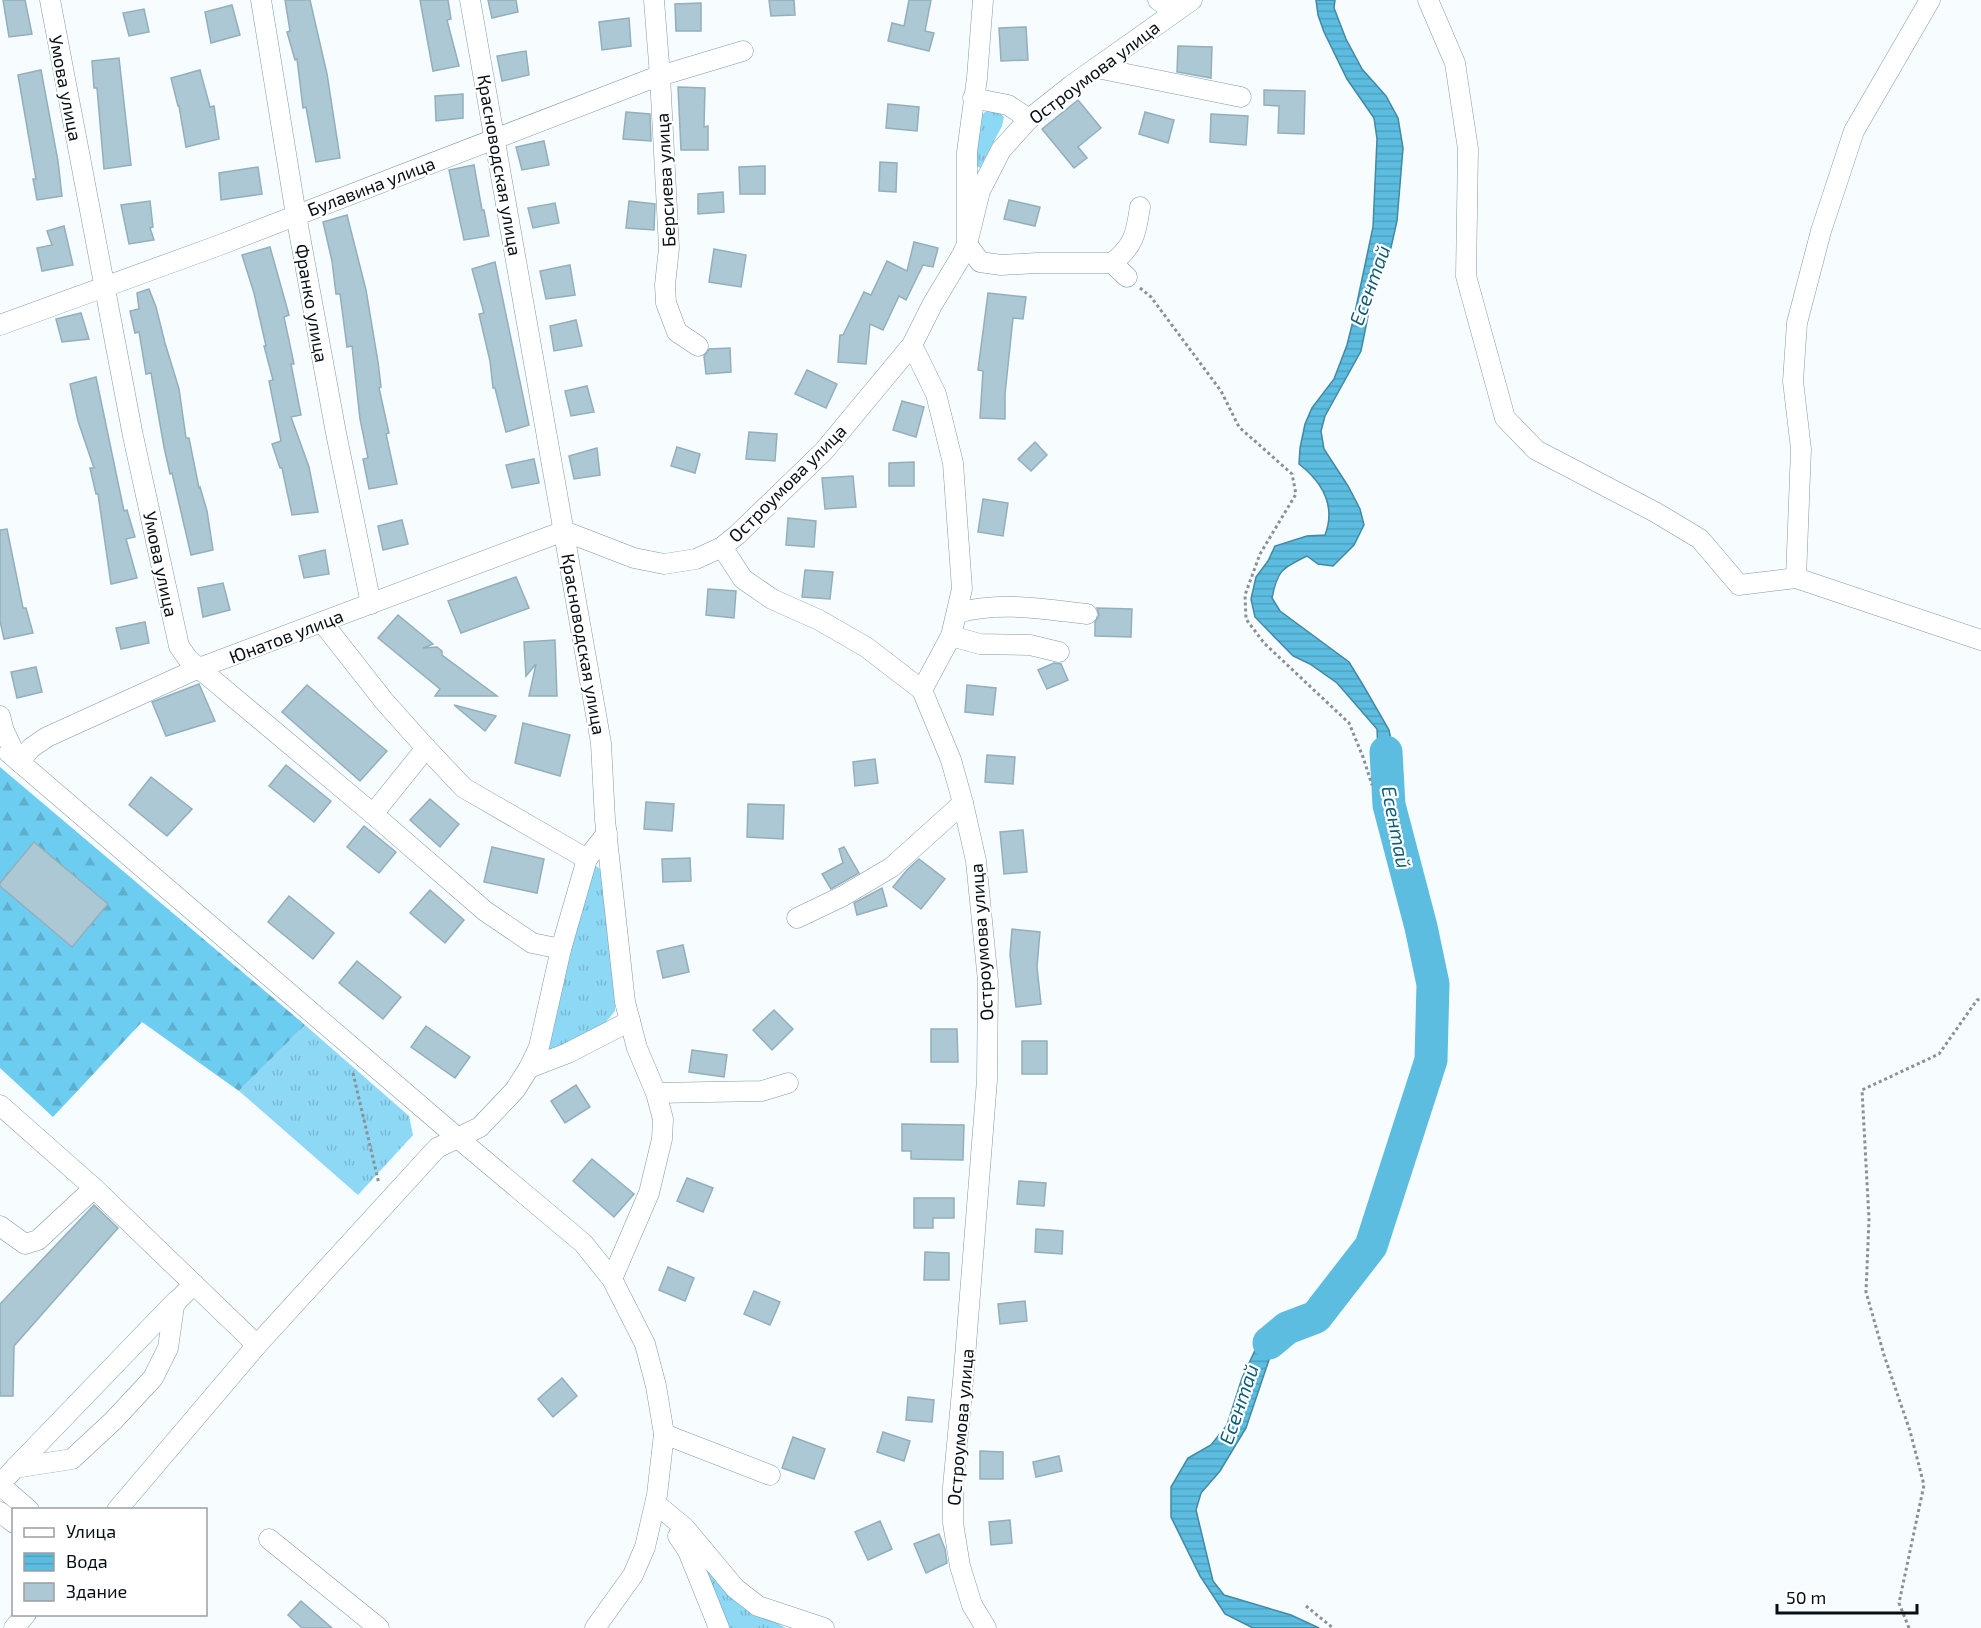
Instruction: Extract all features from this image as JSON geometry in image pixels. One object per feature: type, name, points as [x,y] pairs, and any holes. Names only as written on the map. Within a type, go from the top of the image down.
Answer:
[{"type":"street","name":"Умова улица","points":[[50,0],[135,448],[179,646],[188,659],[373,814],[484,911],[532,943],[561,949]]},
{"type":"street","name":"Франко улица","points":[[261,0],[296,215],[336,433],[371,604]]},
{"type":"street","name":"Красноводская улица","points":[[470,0],[601,743],[607,833],[625,1002],[637,1048],[656,1093],[663,1119],[658,1161],[649,1192],[612,1279]]},
{"type":"street","name":"Берсиева улица","points":[[654,0],[669,248],[665,285],[666,303],[677,332],[698,346]]},
{"type":"street","points":[[983,0],[974,98],[966,152],[967,244],[980,262],[1001,265],[1112,263],[1125,253],[1135,238],[1140,207]]},
{"type":"street","points":[[1158,0],[1175,12]]},
{"type":"street","name":"Остроумова улица","points":[[564,531],[634,558],[664,564],[696,559],[722,547],[773,502],[824,451],[912,345],[932,304],[967,244],[980,191],[1001,150],[1029,119],[1192,0]]},
{"type":"street","points":[[1428,0],[1455,63],[1468,148],[1466,276],[1505,418],[1536,450],[1655,512],[1700,539],[1739,585],[1796,578],[1981,640]]},
{"type":"street","points":[[1796,578],[1801,449],[1793,381],[1797,323],[1821,231],[1854,131],[1930,0]]},
{"type":"street","name":"Булавина улица","points":[[0,325],[660,76],[743,51]]},
{"type":"street","points":[[1097,68],[1241,97]]},
{"type":"street","points":[[974,98],[1008,105],[1029,119]]},
{"type":"street","points":[[1112,263],[1127,277]]},
{"type":"street","points":[[722,547],[743,579],[772,599],[819,620],[866,647],[922,690],[951,636],[962,589],[953,463],[936,394],[912,345]]},
{"type":"street","name":"Юнатов улица","points":[[19,762],[31,748],[47,737],[199,668],[564,531]]},
{"type":"street","points":[[957,613],[975,608],[1011,606],[1087,614]]},
{"type":"street","points":[[322,622],[384,701],[464,788],[587,859]]},
{"type":"street","points":[[951,636],[980,644],[1030,645],[1059,652]]},
{"type":"street","name":"Остроумова улица","points":[[922,690],[951,760],[963,803],[976,861],[988,981],[987,1080],[953,1487],[953,1523],[960,1566],[972,1605],[986,1628]]},
{"type":"street","points":[[0,716],[4,732],[19,762]]},
{"type":"street","points":[[0,746],[583,1243],[612,1279],[645,1344],[656,1386],[664,1434],[656,1504],[645,1547],[633,1575],[595,1628]]},
{"type":"street","points":[[373,814],[426,748]]},
{"type":"street","points":[[797,918],[843,896],[892,867],[963,803]]},
{"type":"street","points":[[118,1508],[257,1345],[437,1148],[480,1127],[514,1090],[529,1068],[539,1047],[561,949],[587,859],[607,833]]},
{"type":"street","points":[[529,1068],[568,1053],[630,1021]]},
{"type":"street","points":[[656,1093],[762,1091],[788,1083]]},
{"type":"street","points":[[0,1105],[93,1188],[257,1345]]},
{"type":"street","points":[[0,1226],[25,1244],[38,1240],[93,1188]]},
{"type":"street","points":[[28,1508],[0,1484],[194,1284]]},
{"type":"street","points":[[15,1468],[72,1459],[113,1421],[153,1378],[168,1348],[174,1306],[178,1299]]},
{"type":"street","points":[[664,1434],[770,1474]]},
{"type":"street","points":[[656,1504],[684,1527],[735,1588],[792,1628]]},
{"type":"street","points":[[656,1504],[688,1551],[719,1628]]},
{"type":"street","points":[[269,1539],[379,1628]]},
{"type":"street","points":[[758,1606],[824,1628]]},
{"type":"street","points":[[14,1628],[24,1616]]},
{"type":"path","points":[[1127,277],[1151,297],[1221,390],[1239,427],[1292,474],[1296,494],[1260,554],[1245,595],[1246,619],[1264,643],[1349,723],[1372,785]]},
{"type":"path","points":[[1909,1628],[1899,1603],[1924,1485],[1910,1431],[1866,1292],[1869,1219],[1862,1090],[1939,1054],[1977,1000],[1981,999]]},
{"type":"path","points":[[346,1042],[384,1206]]},
{"type":"path","points":[[1306,1606],[1333,1628]]},
{"type":"green space","points":[[988,110],[997,111],[1004,117],[1002,126],[980,168],[972,163],[977,118]]},
{"type":"green space","points":[[0,767],[305,1025],[239,1091],[142,1022],[53,1117],[0,1068]]},
{"type":"green space","points":[[590,866],[596,866],[603,871],[616,993],[615,1011],[605,1023],[548,1056],[544,1046]]},
{"type":"green space","points":[[305,1025],[409,1116],[413,1135],[358,1195],[239,1091]]},
{"type":"green space","points":[[695,1553],[773,1620],[785,1628],[727,1628]]},
{"type":"water","points":[[1316,0],[1335,0],[1334,8],[1346,39],[1362,69],[1386,96],[1398,118],[1403,148],[1397,221],[1390,252],[1374,286],[1361,351],[1325,416],[1321,431],[1324,449],[1348,486],[1360,509],[1364,525],[1354,545],[1333,566],[1318,564],[1307,556],[1286,567],[1276,582],[1272,598],[1280,611],[1349,662],[1389,730],[1396,763],[1395,798],[1385,796],[1379,771],[1377,729],[1337,683],[1310,664],[1293,656],[1255,617],[1251,599],[1256,577],[1268,561],[1275,546],[1307,536],[1325,535],[1329,514],[1328,505],[1320,487],[1299,464],[1300,448],[1305,424],[1312,408],[1334,379],[1347,345],[1373,227],[1377,139],[1374,118],[1347,79],[1324,32]]},
{"type":"water","points":[[1311,1320],[1273,1348],[1246,1428],[1220,1471],[1201,1493],[1196,1510],[1213,1581],[1224,1595],[1291,1615],[1319,1628],[1253,1628],[1225,1614],[1200,1576],[1171,1517],[1171,1487],[1188,1458],[1211,1445],[1227,1425],[1242,1378],[1258,1344],[1283,1327]]},
{"type":"building","points":[[3,0],[25,0],[32,34],[9,37]]},
{"type":"building","points":[[285,0],[310,0],[327,74],[340,158],[316,162],[306,107],[303,108],[297,59],[295,60],[287,32],[290,31]]},
{"type":"building","points":[[420,0],[448,0],[451,19],[447,20],[459,66],[433,71]]},
{"type":"building","points":[[488,0],[516,0],[518,12],[492,18]]},
{"type":"building","points":[[769,0],[794,0],[795,15],[771,16]]},
{"type":"building","points":[[909,0],[931,0],[925,31],[934,33],[929,51],[888,41],[892,23],[904,26]]},
{"type":"building","points":[[701,3],[701,31],[676,31],[675,4]]},
{"type":"building","points":[[232,5],[240,35],[211,43],[205,12]]},
{"type":"building","points":[[144,9],[149,32],[129,36],[123,13]]},
{"type":"building","points":[[629,18],[631,46],[602,50],[599,22]]},
{"type":"building","points":[[1026,27],[1028,60],[1001,61],[999,28]]},
{"type":"building","points":[[1178,46],[1212,47],[1211,78],[1177,72]]},
{"type":"building","points":[[526,51],[529,75],[502,81],[497,56]]},
{"type":"building","points":[[119,58],[131,165],[104,169],[97,88],[94,88],[92,61]]},
{"type":"building","points":[[41,70],[58,161],[62,196],[37,200],[33,179],[36,179],[18,75]]},
{"type":"building","points":[[200,70],[210,107],[214,106],[219,139],[186,147],[179,106],[171,78]]},
{"type":"building","points":[[678,87],[705,88],[704,127],[708,126],[708,150],[681,150]]},
{"type":"building","points":[[1264,90],[1305,91],[1304,134],[1278,133],[1279,106],[1264,105]]},
{"type":"building","points":[[463,94],[463,118],[436,121],[435,96]]},
{"type":"building","points":[[1078,100],[1101,128],[1078,147],[1087,158],[1074,168],[1042,129]]},
{"type":"building","points":[[888,104],[919,107],[917,131],[886,128]]},
{"type":"building","points":[[626,112],[650,114],[651,141],[623,139]]},
{"type":"building","points":[[1145,112],[1174,120],[1168,143],[1139,134]]},
{"type":"building","points":[[1211,114],[1248,116],[1246,145],[1210,142]]},
{"type":"building","points":[[544,141],[549,165],[522,170],[516,147]]},
{"type":"building","points":[[880,162],[897,163],[896,192],[879,191]]},
{"type":"building","points":[[474,165],[489,236],[464,240],[449,170]]},
{"type":"building","points":[[765,166],[765,194],[740,194],[739,167]]},
{"type":"building","points":[[258,167],[262,194],[221,200],[219,173]]},
{"type":"building","points":[[723,192],[724,212],[698,214],[698,194]]},
{"type":"building","points":[[1009,200],[1040,207],[1035,226],[1004,219]]},
{"type":"building","points":[[150,201],[153,227],[150,228],[154,240],[129,244],[121,205]]},
{"type":"building","points":[[629,201],[655,204],[654,230],[626,228]]},
{"type":"building","points":[[555,203],[559,223],[533,228],[528,208]]},
{"type":"building","points":[[347,215],[366,290],[378,362],[381,387],[379,388],[389,433],[386,434],[397,484],[369,489],[363,459],[368,458],[360,419],[352,346],[347,347],[340,294],[336,294],[332,261],[323,222]]},
{"type":"building","points":[[64,226],[73,265],[42,271],[37,248],[52,245],[47,231]]},
{"type":"building","points":[[914,242],[938,248],[933,267],[923,265],[906,300],[899,296],[883,330],[870,324],[866,364],[838,362],[840,335],[843,335],[864,292],[871,295],[887,261],[907,271]]},
{"type":"building","points":[[270,247],[289,315],[284,317],[294,364],[291,364],[301,415],[291,417],[309,467],[318,512],[292,515],[282,468],[280,468],[272,444],[281,441],[269,381],[273,380],[254,293],[242,255]]},
{"type":"building","points":[[714,249],[746,255],[741,287],[709,282]]},
{"type":"building","points":[[495,262],[529,425],[506,432],[495,388],[493,388],[490,361],[479,314],[484,313],[472,269]]},
{"type":"building","points":[[570,265],[575,295],[546,299],[540,271]]},
{"type":"building","points":[[149,289],[179,389],[186,438],[189,438],[199,488],[207,511],[213,550],[191,555],[164,447],[151,373],[146,374],[139,332],[135,333],[130,311],[139,309],[137,293]]},
{"type":"building","points":[[988,293],[1026,297],[1023,319],[1013,318],[1005,394],[1005,419],[980,418],[983,371],[978,370]]},
{"type":"building","points":[[81,313],[89,339],[62,342],[56,319]]},
{"type":"building","points":[[576,320],[582,346],[554,351],[550,326]]},
{"type":"building","points":[[730,348],[731,372],[706,374],[704,356],[709,349]]},
{"type":"building","points":[[807,370],[837,384],[826,408],[795,394]]},
{"type":"building","points":[[96,377],[124,511],[127,510],[135,537],[126,539],[137,578],[111,584],[98,494],[96,494],[90,468],[94,468],[78,421],[70,384]]},
{"type":"building","points":[[587,386],[594,412],[571,416],[565,391]]},
{"type":"building","points":[[902,401],[924,407],[916,437],[893,430]]},
{"type":"building","points":[[749,432],[777,434],[775,461],[746,459]]},
{"type":"building","points":[[1035,442],[1047,455],[1031,471],[1018,459]]},
{"type":"building","points":[[677,447],[700,454],[695,473],[671,466]]},
{"type":"building","points":[[597,448],[600,475],[574,479],[569,456]]},
{"type":"building","points":[[534,459],[539,483],[512,488],[506,465]]},
{"type":"building","points":[[914,462],[914,486],[889,486],[889,463]]},
{"type":"building","points":[[853,476],[856,507],[825,509],[822,478]]},
{"type":"building","points":[[983,499],[1008,503],[1003,536],[978,532]]},
{"type":"building","points":[[788,518],[816,521],[814,547],[786,545]]},
{"type":"building","points":[[402,520],[408,544],[383,550],[378,526]]},
{"type":"building","points":[[7,529],[23,608],[26,608],[33,633],[4,639],[0,621],[0,530]]},
{"type":"building","points":[[325,550],[329,574],[304,578],[299,556]]},
{"type":"building","points":[[805,570],[833,572],[830,599],[802,597]]},
{"type":"building","points":[[516,577],[529,608],[461,633],[448,601]]},
{"type":"building","points":[[223,583],[230,610],[203,617],[198,588]]},
{"type":"building","points":[[708,589],[736,591],[734,618],[706,615]]},
{"type":"building","points":[[1097,608],[1132,609],[1131,637],[1095,636],[1095,622],[1099,615]]},
{"type":"building","points":[[398,615],[433,644],[423,648],[437,647],[442,651],[442,655],[497,696],[435,696],[440,689],[378,638]]},
{"type":"building","points":[[145,622],[149,643],[121,649],[116,628]]},
{"type":"building","points":[[555,640],[557,696],[529,696],[536,664],[526,676],[524,642]]},
{"type":"building","points":[[1054,663],[1061,664],[1068,680],[1047,689],[1038,670]]},
{"type":"building","points":[[36,667],[42,692],[17,698],[11,672]]},
{"type":"building","points":[[199,684],[215,721],[166,736],[152,702]]},
{"type":"building","points":[[307,685],[387,751],[360,781],[282,712]]},
{"type":"building","points":[[967,685],[996,688],[993,715],[965,712]]},
{"type":"building","points":[[454,705],[496,716],[485,731]]},
{"type":"building","points":[[523,723],[570,735],[560,776],[515,763]]},
{"type":"building","points":[[987,755],[1015,757],[1013,784],[985,782]]},
{"type":"building","points":[[875,759],[878,783],[855,786],[853,762]]},
{"type":"building","points":[[286,765],[331,801],[314,822],[269,786]]},
{"type":"building","points":[[151,777],[192,809],[167,836],[129,805]]},
{"type":"building","points":[[430,799],[459,824],[440,847],[410,820]]},
{"type":"building","points":[[646,802],[674,804],[672,831],[644,829]]},
{"type":"building","points":[[748,804],[784,805],[783,839],[747,837]]},
{"type":"building","points":[[364,826],[396,852],[379,873],[347,847]]},
{"type":"building","points":[[1023,830],[1027,872],[1004,874],[1000,832]]},
{"type":"building","points":[[34,842],[108,904],[72,947],[0,886],[0,883]]},
{"type":"building","points":[[492,847],[544,859],[537,893],[484,882]]},
{"type":"building","points":[[844,847],[859,873],[831,889],[822,874],[843,863],[839,849]]},
{"type":"building","points":[[690,858],[691,881],[663,882],[662,859]]},
{"type":"building","points":[[919,859],[945,879],[921,909],[893,887]]},
{"type":"building","points":[[882,888],[887,906],[857,915],[854,903]]},
{"type":"building","points":[[430,890],[464,920],[445,943],[410,913]]},
{"type":"building","points":[[289,896],[334,933],[313,959],[268,922]]},
{"type":"building","points":[[1012,929],[1040,932],[1037,967],[1041,1004],[1016,1007],[1010,955]]},
{"type":"building","points":[[683,945],[689,972],[663,978],[657,951]]},
{"type":"building","points":[[357,961],[401,997],[383,1019],[339,983]]},
{"type":"building","points":[[774,1010],[793,1029],[772,1050],[753,1030]]},
{"type":"building","points":[[426,1026],[470,1057],[455,1078],[411,1047]]},
{"type":"building","points":[[931,1029],[957,1029],[958,1062],[931,1062]]},
{"type":"building","points":[[1022,1041],[1047,1041],[1047,1074],[1022,1074]]},
{"type":"building","points":[[692,1050],[727,1055],[724,1077],[689,1072]]},
{"type":"building","points":[[576,1085],[590,1107],[565,1123],[551,1101]]},
{"type":"building","points":[[902,1124],[964,1125],[963,1160],[911,1159],[911,1151],[902,1151]]},
{"type":"building","points":[[592,1159],[634,1194],[614,1217],[573,1181]]},
{"type":"building","points":[[687,1178],[713,1188],[703,1212],[677,1201]]},
{"type":"building","points":[[1019,1181],[1046,1183],[1044,1206],[1017,1204]]},
{"type":"building","points":[[914,1198],[954,1198],[954,1218],[933,1218],[933,1228],[914,1228]]},
{"type":"building","points":[[94,1205],[118,1228],[14,1346],[13,1396],[0,1396],[0,1304]]},
{"type":"building","points":[[1036,1229],[1063,1231],[1062,1254],[1035,1252]]},
{"type":"building","points":[[925,1252],[949,1253],[949,1280],[924,1280]]},
{"type":"building","points":[[668,1267],[694,1278],[685,1301],[659,1290]]},
{"type":"building","points":[[754,1291],[780,1302],[770,1325],[744,1314]]},
{"type":"building","points":[[1025,1301],[1027,1321],[1000,1324],[998,1304]]},
{"type":"building","points":[[562,1378],[577,1396],[553,1417],[538,1399]]},
{"type":"building","points":[[908,1397],[934,1400],[932,1422],[906,1420]]},
{"type":"building","points":[[883,1432],[910,1441],[904,1461],[877,1452]]},
{"type":"building","points":[[793,1437],[825,1449],[814,1479],[782,1468]]},
{"type":"building","points":[[980,1451],[1003,1452],[1003,1479],[980,1479]]},
{"type":"building","points":[[1059,1456],[1062,1471],[1036,1477],[1033,1462]]},
{"type":"building","points":[[1010,1520],[1012,1543],[991,1545],[989,1522]]},
{"type":"building","points":[[880,1521],[892,1549],[868,1560],[855,1532]]},
{"type":"building","points":[[939,1534],[947,1563],[926,1573],[914,1544]]},
{"type":"building","points":[[301,1601],[332,1628],[302,1628],[288,1615]]},
{"type":"waterway","name":"Есентай","points":[[1269,1343],[1287,1328],[1316,1317],[1371,1246],[1431,1060],[1433,984],[1421,927],[1389,805],[1386,752]]}]
